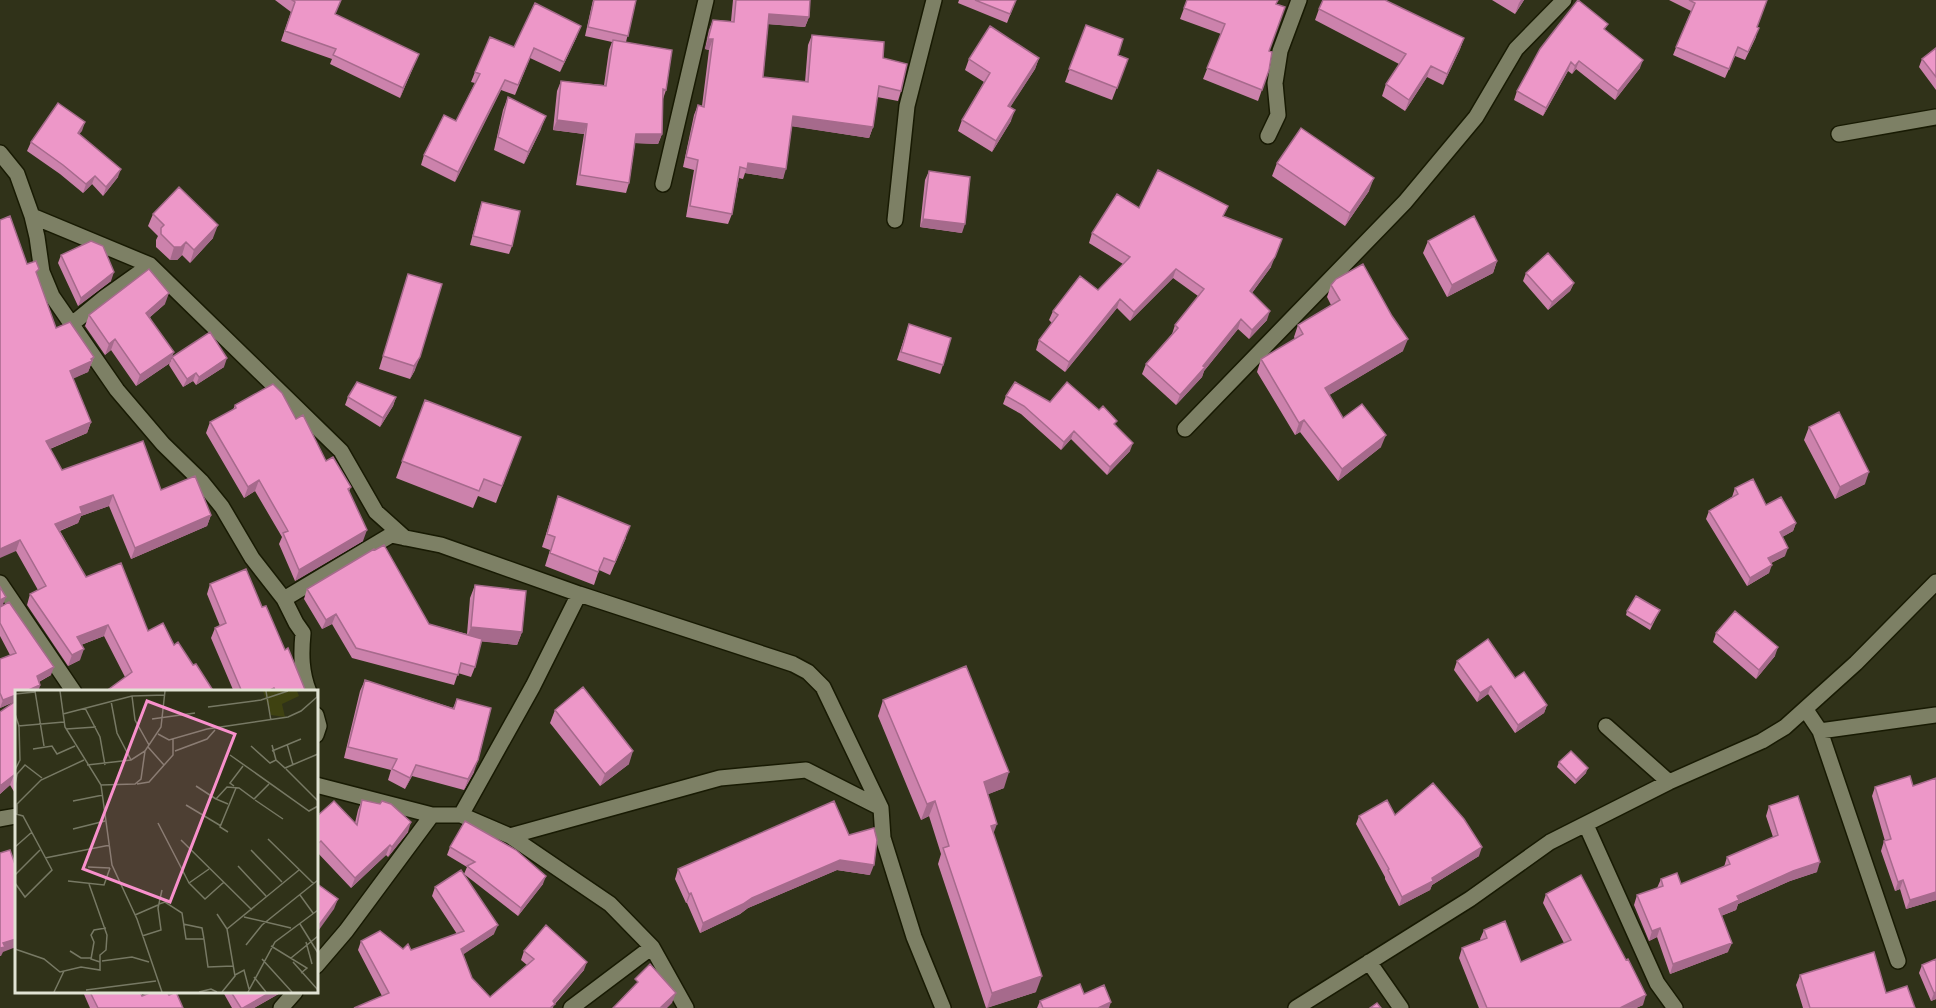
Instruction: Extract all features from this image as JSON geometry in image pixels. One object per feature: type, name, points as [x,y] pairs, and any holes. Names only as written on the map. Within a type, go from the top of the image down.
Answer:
[{"type":"street","points":[[663,184],[706,0]]},
{"type":"street","points":[[895,220],[907,106],[934,0]]},
{"type":"street","points":[[1268,136],[1278,115],[1275,83],[1280,51],[1299,0]]},
{"type":"street","points":[[1185,429],[1406,202],[1476,117],[1516,48],[1564,0]]},
{"type":"street","points":[[1839,134],[1936,117]]},
{"type":"street","points":[[0,153],[17,174],[38,237],[42,272],[52,296],[117,390],[163,444],[201,481],[222,507],[252,558],[284,599],[303,633],[301,660],[308,690]]},
{"type":"street","points":[[32,216],[150,265],[341,451],[376,512],[407,539]]},
{"type":"street","points":[[72,324],[150,265]]},
{"type":"street","points":[[284,599],[391,535],[441,545],[579,594],[793,664],[808,672],[823,687],[881,808],[884,838],[914,937],[943,1008]]},
{"type":"street","points":[[1296,1008],[1470,899],[1550,842],[1669,782],[1762,741],[1785,727],[1889,632],[1936,582]]},
{"type":"street","points":[[0,583],[73,690]]},
{"type":"street","points":[[461,815],[533,686],[579,594]]},
{"type":"street","points":[[1806,710],[1820,731],[1898,962]]},
{"type":"street","points":[[1820,731],[1936,715]]},
{"type":"street","points":[[1606,726],[1669,782]]},
{"type":"street","points":[[510,836],[720,778],[806,770],[881,808]]},
{"type":"street","points":[[318,786],[432,815],[461,815],[510,836],[610,904],[652,947],[686,1008]]},
{"type":"street","points":[[318,964],[346,931],[432,815]]},
{"type":"street","points":[[0,819],[15,816]]},
{"type":"street","points":[[1586,825],[1657,983],[1675,1008]]},
{"type":"street","points":[[572,1008],[652,947]]},
{"type":"street","points":[[1369,962],[1401,1008]]},
{"type":"street","points":[[281,1008],[294,993]]},
{"type":"building","points":[[292,0],[341,0],[335,14],[419,54],[403,88],[333,55],[336,49],[285,31],[295,2]]},
{"type":"building","points":[[594,0],[636,0],[628,36],[588,27]]},
{"type":"building","points":[[736,0],[810,0],[809,17],[769,14],[763,77],[808,82],[812,35],[884,42],[883,58],[907,64],[901,91],[879,86],[873,127],[793,116],[786,169],[748,163],[747,169],[740,167],[732,214],[690,206],[698,160],[686,157],[698,105],[704,107],[713,39],[708,39],[713,20],[734,22]]},
{"type":"building","points":[[975,0],[1016,0],[1010,14]]},
{"type":"building","points":[[1187,0],[1278,0],[1276,4],[1285,7],[1269,51],[1272,52],[1269,70],[1262,90],[1207,68],[1225,24],[1184,8]]},
{"type":"building","points":[[1323,0],[1385,0],[1464,38],[1447,74],[1431,66],[1409,100],[1386,84],[1406,54],[1319,9]]},
{"type":"building","points":[[1578,0],[1608,24],[1604,29],[1643,60],[1618,91],[1579,61],[1575,66],[1571,62],[1546,108],[1517,91],[1540,49]]},
{"type":"building","points":[[1689,0],[1767,0],[1757,27],[1759,28],[1748,52],[1738,47],[1729,69],[1676,47],[1695,3]]},
{"type":"building","points":[[535,3],[581,26],[564,62],[534,48],[518,85],[505,80],[458,172],[424,155],[444,115],[456,121],[480,74],[475,72],[490,37],[514,47]]},
{"type":"building","points":[[1086,25],[1123,39],[1118,55],[1128,59],[1117,88],[1069,69]]},
{"type":"building","points":[[990,26],[1039,58],[1008,106],[1015,110],[996,141],[962,120],[990,73],[969,59]]},
{"type":"building","points":[[613,40],[672,50],[666,90],[663,89],[662,134],[636,134],[629,183],[580,175],[587,124],[557,120],[561,81],[606,86]]},
{"type":"building","points":[[1936,48],[1936,77],[1922,59]]},
{"type":"building","points":[[508,97],[546,116],[528,152],[498,137]]},
{"type":"building","points":[[58,103],[85,122],[78,133],[121,169],[106,187],[95,176],[86,184],[31,142]]},
{"type":"building","points":[[1301,128],[1374,178],[1350,213],[1277,163]]},
{"type":"building","points":[[1158,170],[1228,206],[1223,216],[1282,239],[1275,257],[1250,291],[1270,311],[1252,330],[1241,319],[1203,366],[1205,367],[1180,395],[1146,364],[1178,328],[1175,325],[1204,289],[1176,269],[1134,312],[1120,299],[1069,362],[1039,340],[1058,315],[1053,311],[1080,276],[1098,290],[1130,257],[1092,233],[1117,194],[1139,208]]},
{"type":"building","points":[[929,171],[970,177],[965,224],[923,219]]},
{"type":"building","points":[[179,187],[218,225],[194,250],[186,242],[181,247],[174,247],[161,234],[161,228],[164,225],[153,214]]},
{"type":"building","points":[[482,202],[520,211],[512,246],[473,236]]},
{"type":"building","points":[[10,216],[27,264],[36,261],[39,269],[36,272],[56,328],[70,322],[94,357],[92,361],[70,371],[91,422],[46,441],[62,470],[143,441],[161,490],[195,476],[211,515],[135,548],[113,495],[80,507],[82,513],[55,524],[86,577],[121,563],[148,631],[163,623],[174,645],[178,642],[213,690],[108,690],[132,672],[108,625],[77,637],[84,649],[72,655],[30,594],[46,586],[20,540],[0,549],[0,220]]},
{"type":"building","points":[[1474,216],[1497,261],[1452,285],[1428,241]]},
{"type":"building","points":[[91,241],[103,246],[114,272],[81,298],[61,255]]},
{"type":"building","points":[[1548,253],[1574,283],[1552,302],[1526,273]]},
{"type":"building","points":[[1363,264],[1392,316],[1408,339],[1325,388],[1343,418],[1362,404],[1386,435],[1342,469],[1304,420],[1299,423],[1261,359],[1303,334],[1298,325],[1340,300],[1331,285],[1336,279]]},
{"type":"building","points":[[149,269],[169,293],[146,313],[174,352],[140,375],[115,339],[109,344],[89,315]]},
{"type":"building","points":[[408,274],[442,284],[420,357],[414,366],[383,356]]},
{"type":"building","points":[[909,324],[951,338],[943,365],[901,352]]},
{"type":"building","points":[[210,332],[227,358],[199,377],[196,373],[187,379],[172,357]]},
{"type":"building","points":[[357,382],[396,397],[383,418],[348,397]]},
{"type":"building","points":[[1015,382],[1050,402],[1067,382],[1099,410],[1103,406],[1117,421],[1114,424],[1133,443],[1110,467],[1074,431],[1064,442],[1024,406],[1006,396]]},
{"type":"building","points":[[273,384],[282,393],[296,419],[303,415],[326,461],[333,457],[351,487],[348,489],[367,530],[299,570],[283,533],[288,531],[259,480],[248,487],[210,422]]},
{"type":"building","points":[[425,400],[521,437],[502,486],[484,479],[479,491],[402,461]]},
{"type":"building","points":[[1839,412],[1869,472],[1840,487],[1809,427]]},
{"type":"building","points":[[1753,479],[1766,505],[1781,497],[1796,523],[1780,532],[1788,548],[1768,558],[1772,565],[1750,578],[1709,511],[1738,494],[1735,488]]},
{"type":"building","points":[[558,496],[630,526],[615,562],[604,558],[598,572],[550,553],[555,537],[547,534]]},
{"type":"building","points":[[384,545],[429,624],[482,639],[475,667],[461,663],[458,675],[356,648],[336,614],[326,620],[307,589]]},
{"type":"building","points":[[246,569],[262,607],[266,606],[285,650],[288,648],[305,690],[275,690],[274,688],[241,690],[215,628],[226,623],[210,584]]},
{"type":"building","points":[[475,585],[526,591],[522,632],[471,627]]},
{"type":"building","points":[[0,587],[6,597],[0,600]]},
{"type":"building","points":[[1636,596],[1660,610],[1651,625],[1627,611]]},
{"type":"building","points":[[9,602],[54,667],[37,676],[40,685],[29,690],[15,690],[15,695],[3,700],[0,693],[0,659],[16,653],[0,623],[0,607]]},
{"type":"building","points":[[1735,611],[1778,647],[1759,670],[1716,633]]},
{"type":"building","points":[[1488,639],[1515,678],[1524,672],[1547,705],[1518,725],[1491,686],[1480,693],[1457,661]]},
{"type":"building","points":[[966,666],[1009,772],[984,782],[997,824],[991,826],[1042,976],[992,993],[943,848],[949,846],[935,801],[927,804],[883,700]]},
{"type":"building","points":[[365,680],[454,709],[457,699],[491,708],[478,760],[468,779],[416,765],[410,778],[392,769],[397,759],[348,747]]},
{"type":"building","points":[[583,687],[633,751],[605,774],[555,710]]},
{"type":"building","points":[[15,702],[15,776],[14,775],[0,786],[0,712]]},
{"type":"building","points":[[1571,751],[1588,768],[1576,780],[1559,762]]},
{"type":"building","points":[[1910,776],[1913,786],[1936,778],[1936,892],[1910,900],[1903,880],[1898,882],[1884,841],[1891,839],[1875,787]]},
{"type":"building","points":[[1433,783],[1464,819],[1482,847],[1432,878],[1433,881],[1402,897],[1359,816],[1387,800],[1395,815]]},
{"type":"building","points":[[1798,796],[1820,862],[1793,871],[1737,896],[1739,900],[1719,909],[1732,943],[1673,964],[1660,928],[1652,931],[1637,895],[1663,886],[1661,879],[1677,873],[1681,884],[1730,864],[1727,857],[1778,835],[1769,806]]},
{"type":"building","points":[[362,800],[391,804],[411,822],[392,847],[390,845],[355,878],[321,841],[318,843],[318,815],[334,801],[357,825]]},
{"type":"building","points":[[834,801],[849,835],[874,828],[877,840],[874,865],[840,860],[752,898],[703,923],[678,869]]},
{"type":"building","points":[[465,821],[516,850],[546,876],[521,908],[467,866],[475,862],[450,847]]},
{"type":"building","points":[[10,850],[15,864],[15,939],[3,943],[5,947],[0,948],[0,853]]},
{"type":"building","points":[[461,870],[498,925],[461,949],[472,978],[490,997],[534,959],[524,951],[546,925],[587,962],[553,1001],[555,1004],[550,1008],[354,1008],[389,993],[361,941],[380,931],[403,949],[408,944],[411,950],[464,931],[435,887]]},
{"type":"building","points":[[1581,875],[1646,995],[1620,1008],[1487,1008],[1462,948],[1487,938],[1484,930],[1505,921],[1521,962],[1571,940],[1546,894]]},
{"type":"building","points":[[318,884],[338,899],[318,926]]},
{"type":"building","points":[[1874,952],[1886,993],[1907,986],[1915,1008],[1810,1008],[1800,975]]},
{"type":"building","points":[[1936,959],[1936,992],[1934,993],[1922,965]]},
{"type":"building","points":[[650,964],[676,993],[660,1008],[613,1008],[638,982],[635,979]]},
{"type":"building","points":[[1080,984],[1084,994],[1104,985],[1111,1002],[1098,1008],[1043,1008],[1040,1001]]},
{"type":"building","points":[[90,993],[140,993],[142,996],[150,993],[168,993],[169,995],[176,993],[183,1008],[98,1008]]},
{"type":"building","points":[[232,993],[269,993],[243,1008]]},
{"type":"building","points":[[1377,1003],[1381,1008],[1370,1008]]}]
